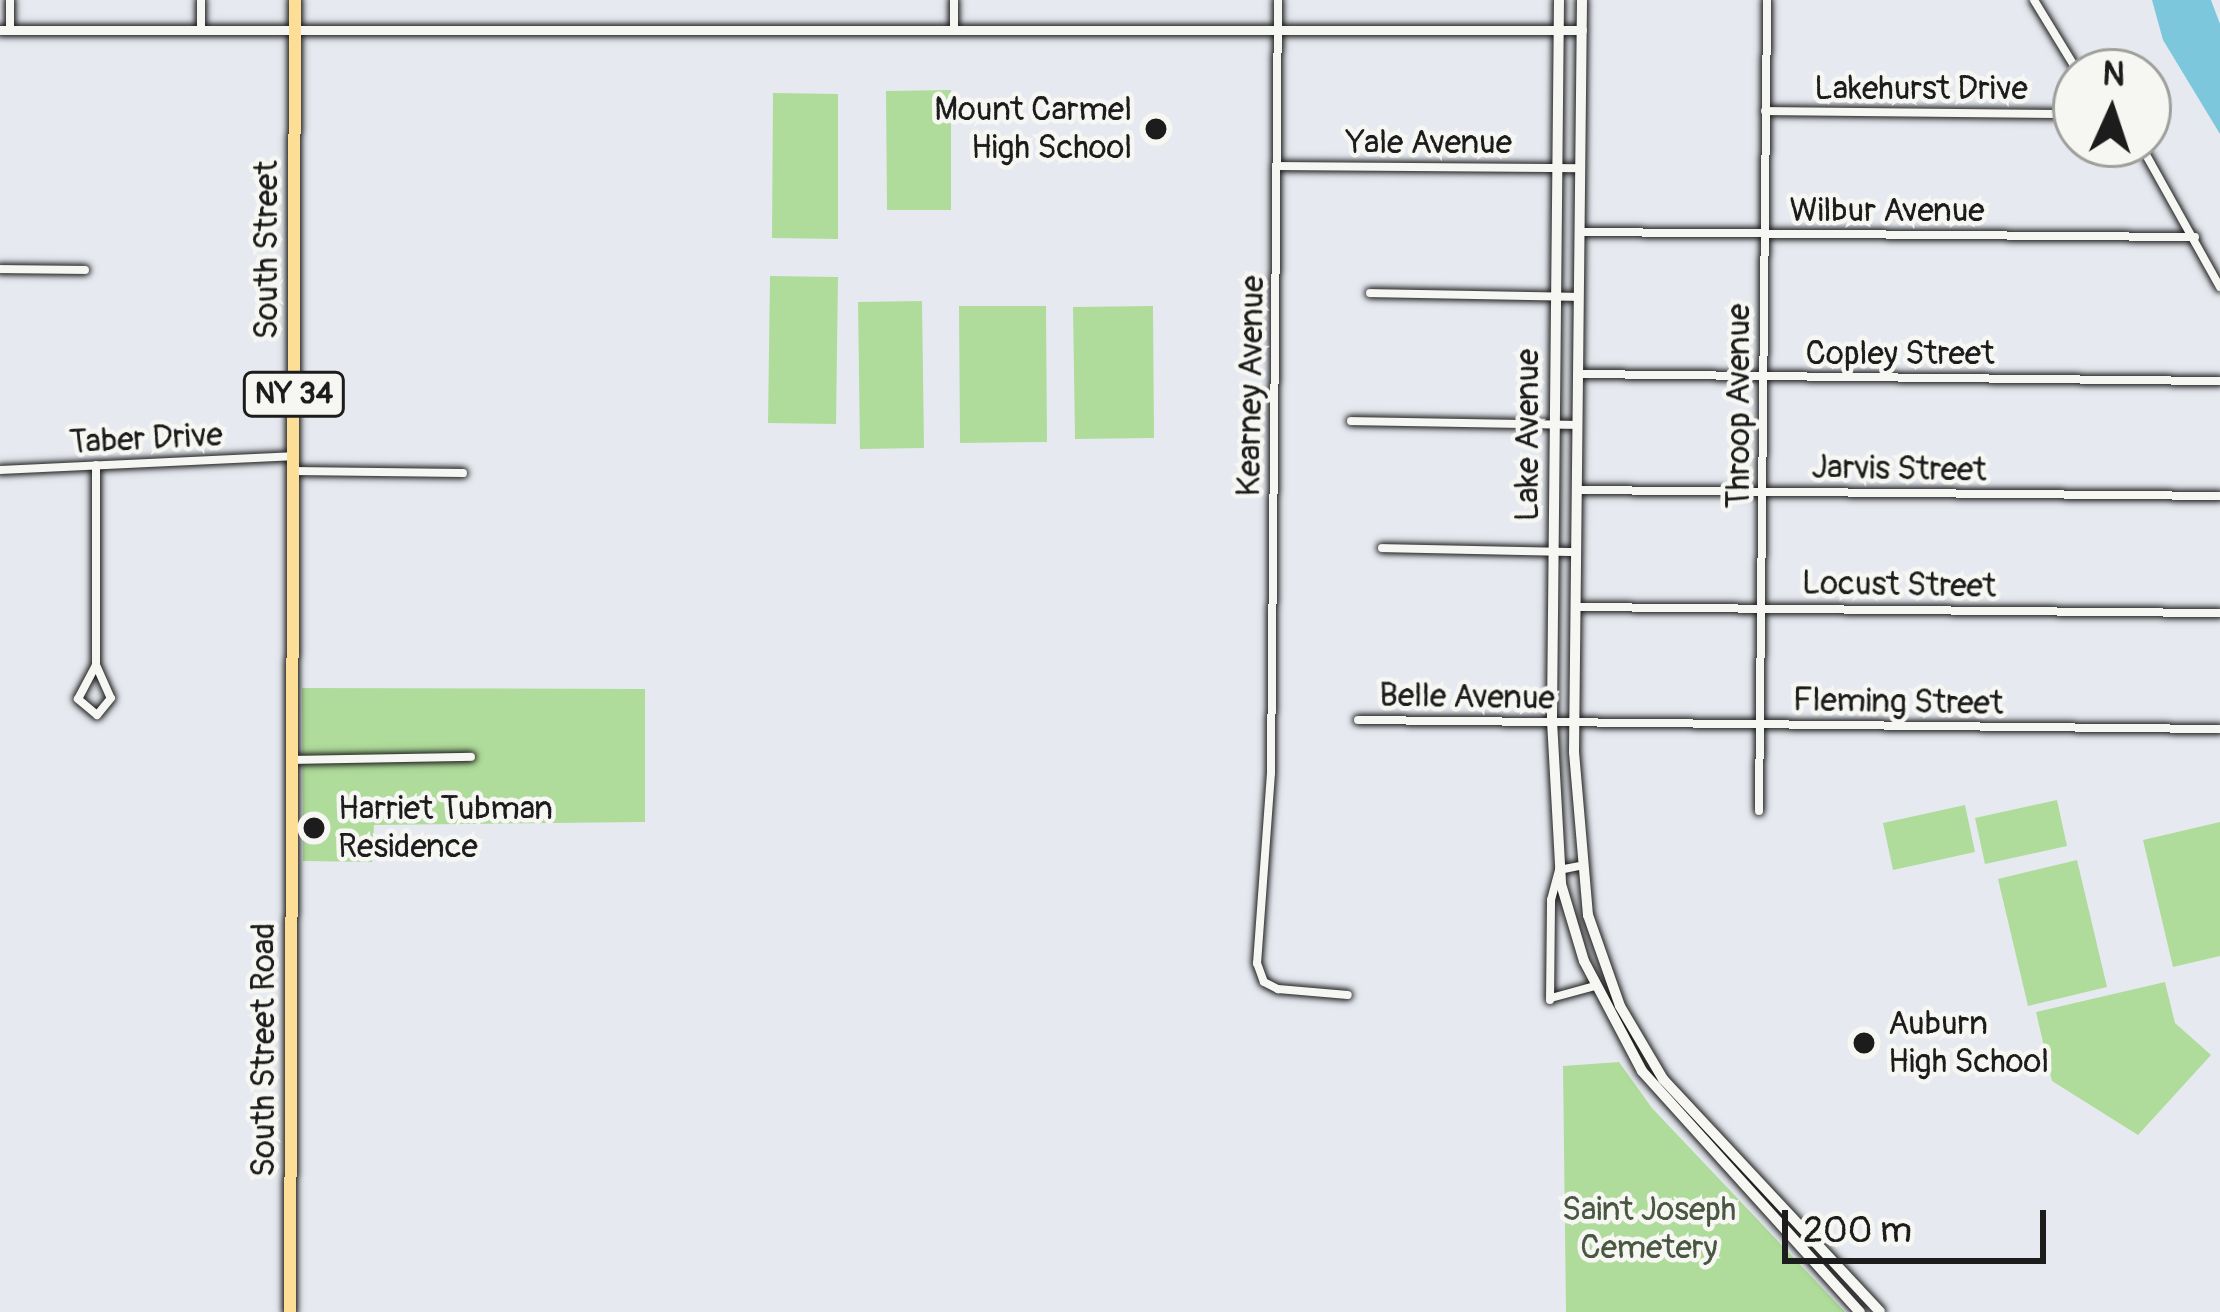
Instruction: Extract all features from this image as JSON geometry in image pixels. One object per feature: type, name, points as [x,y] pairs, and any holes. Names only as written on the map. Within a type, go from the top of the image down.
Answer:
[{"type":"main road","name":"South Street","points":[[293,788],[295,0]]},
{"type":"main road","name":"Lake Avenue","points":[[1559,0],[1552,722],[1559,870],[1594,986],[1659,1095],[1860,1312]]},
{"type":"main road","name":"Lake Avenue","points":[[1582,0],[1579,866],[1604,967],[1654,1066],[1880,1312]]},
{"type":"main road","name":"South Street Road","points":[[290,1312],[293,788]]},
{"type":"street","points":[[10,0],[5,30],[1582,30]]},
{"type":"street","points":[[201,0],[201,30]]},
{"type":"street","points":[[954,32],[955,0]]},
{"type":"street","name":"Kearney Avenue","points":[[1278,0],[1271,773],[1257,963],[1264,982],[1348,995]]},
{"type":"street","name":"Throop Avenue","points":[[1759,811],[1767,0]]},
{"type":"street","points":[[2034,0],[2063,48]]},
{"type":"street","name":"Lakehurst Drive","points":[[1765,111],[2052,114]]},
{"type":"street","name":"Yale Avenue","points":[[1276,166],[1580,168]]},
{"type":"street","points":[[2154,168],[2220,287]]},
{"type":"street","name":"Wilbur Avenue","points":[[1580,232],[2195,237]]},
{"type":"street","points":[[0,269],[85,270]]},
{"type":"street","points":[[1370,293],[1580,297]]},
{"type":"street","name":"Copley Street","points":[[1579,374],[2220,381]]},
{"type":"street","points":[[1352,421],[1579,425]]},
{"type":"street","name":"Taber Drive","points":[[0,470],[294,463],[463,473]]},
{"type":"street","points":[[96,665],[78,699],[97,715],[111,698],[96,665],[97,465]]},
{"type":"street","name":"Jarvis Street","points":[[1577,490],[2220,496]]},
{"type":"street","points":[[1382,548],[1577,552]]},
{"type":"street","name":"Locust Street","points":[[1578,607],[2220,613]]},
{"type":"street","name":"Belle Avenue","points":[[1358,720],[1576,723]]},
{"type":"street","name":"Fleming Street","points":[[1576,723],[2220,729]]},
{"type":"street","points":[[293,760],[471,757]]},
{"type":"street","points":[[1559,870],[1579,866]]},
{"type":"street","name":"Lake Avenue","points":[[1559,870],[1550,1000],[1594,986]]},
{"type":"green space","points":[[951,90],[951,210],[887,210],[886,91]]},
{"type":"green space","points":[[773,93],[838,94],[838,239],[772,238]]},
{"type":"green space","points":[[770,276],[838,277],[836,424],[768,423]]},
{"type":"green space","points":[[922,301],[924,448],[860,449],[858,302]]},
{"type":"green space","points":[[959,306],[1046,306],[1047,442],[960,443]]},
{"type":"green space","points":[[1153,306],[1154,438],[1075,439],[1073,307]]},
{"type":"green space","points":[[302,688],[645,689],[645,822],[374,825],[372,862],[303,861]]},
{"type":"green space","points":[[2057,800],[2067,846],[1985,864],[1975,818]]},
{"type":"green space","points":[[1965,805],[1975,852],[1893,870],[1883,823]]},
{"type":"green space","points":[[2220,822],[2220,956],[2173,967],[2143,840]]},
{"type":"green space","points":[[2077,860],[2107,987],[2028,1006],[1998,879]]},
{"type":"green space","points":[[2165,982],[2175,1023],[2211,1055],[2138,1135],[2052,1081],[2036,1012]]},
{"type":"green space","name":"Saint Joseph Cemetery","points":[[1619,1062],[1652,1108],[1845,1312],[1566,1312],[1563,1066]]},
{"type":"water","points":[[2152,0],[2211,0],[2220,24],[2220,134],[2172,48],[2163,40]]},
{"type":"place","name":"Mount Carmel High School","points":[[1156,129]]},
{"type":"place","name":"Harriet Tubman Residence","points":[[314,828]]},
{"type":"place","name":"Auburn High School","points":[[1864,1043]]}]
